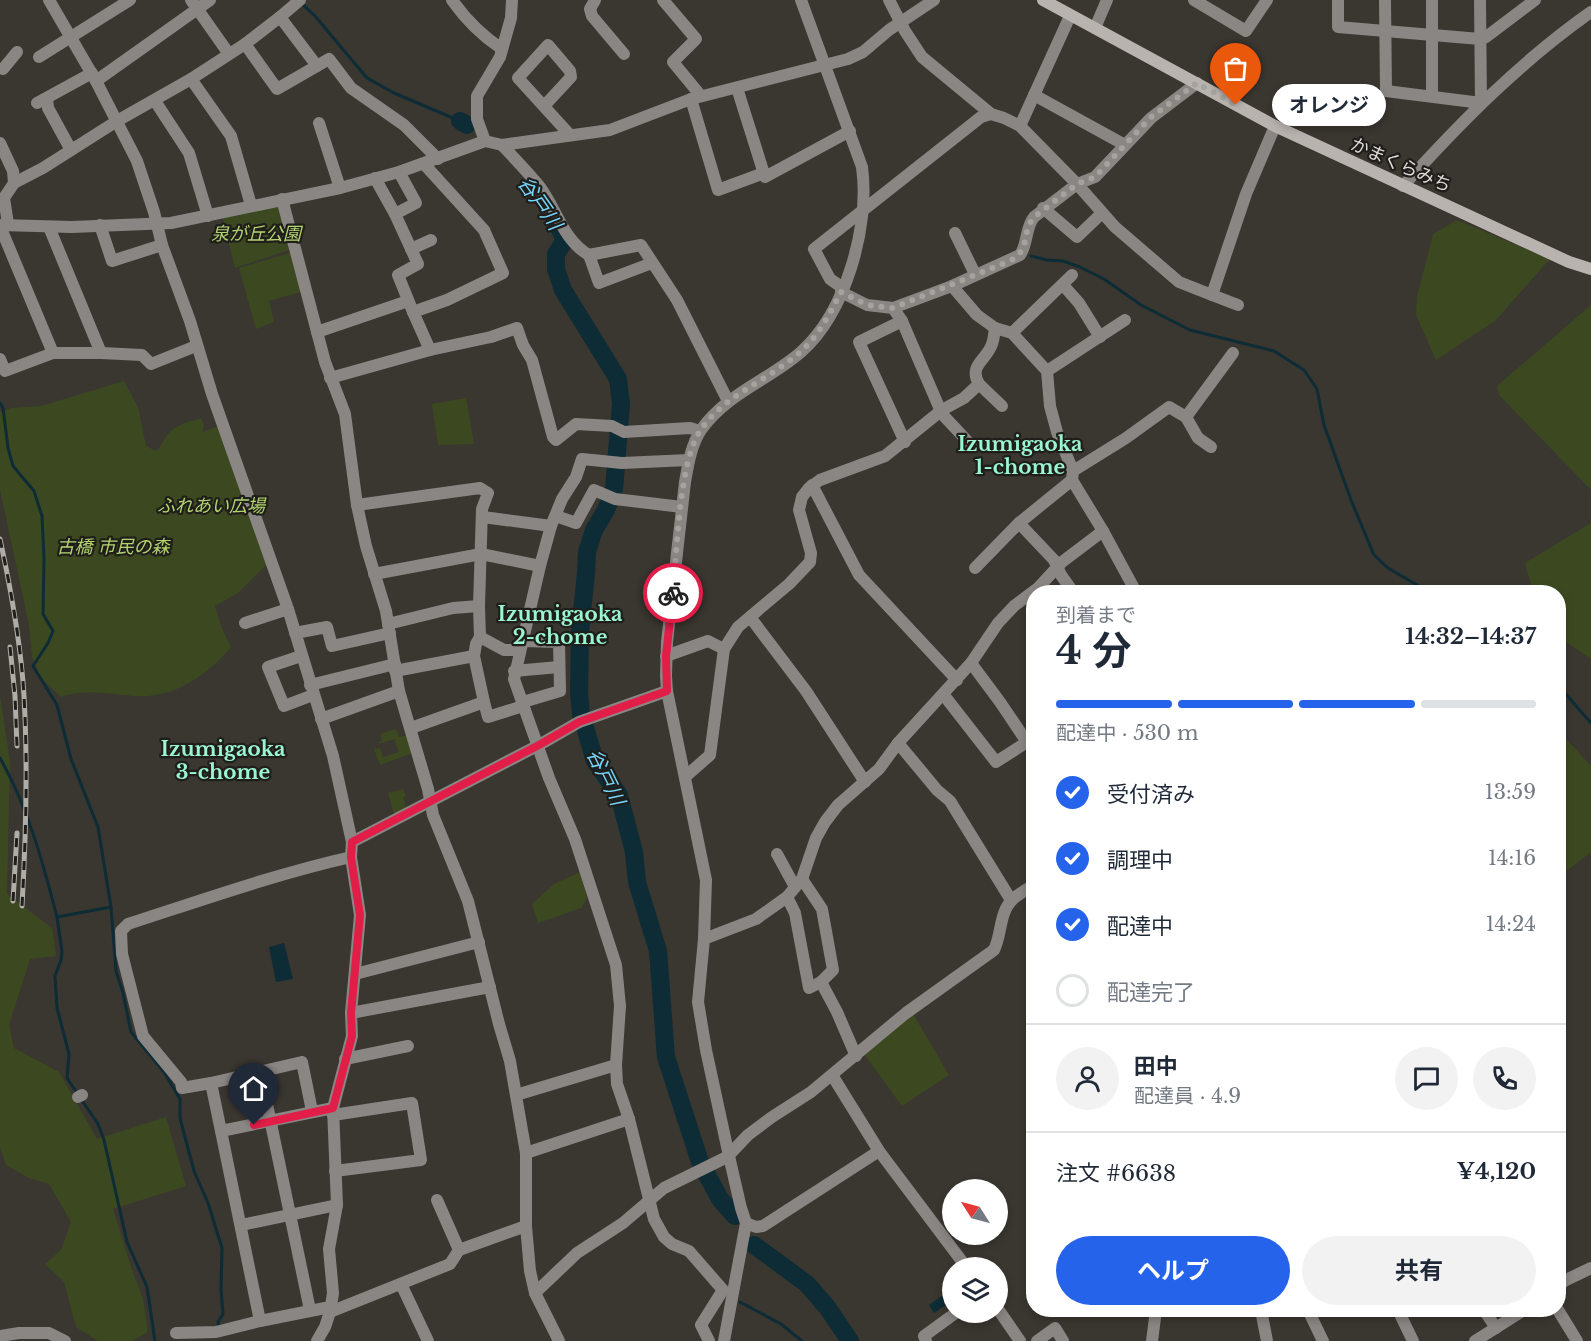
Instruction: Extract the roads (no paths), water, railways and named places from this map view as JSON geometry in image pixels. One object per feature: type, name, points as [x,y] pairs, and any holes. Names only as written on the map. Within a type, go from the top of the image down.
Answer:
[{"type":"main road","name":"かまくらみち","points":[[1043,0],[1275,126],[1569,262],[1591,269]]},
{"type":"street","points":[[49,0],[94,77],[137,161],[162,245],[190,321],[196,346],[288,609],[333,756],[352,842],[351,857],[360,915],[351,1013],[352,1036],[333,1111],[337,1205],[329,1248],[333,1293],[325,1327],[316,1341]]},
{"type":"street","points":[[39,57],[130,0]]},
{"type":"street","points":[[71,150],[42,100],[94,77],[195,5],[210,0]]},
{"type":"street","points":[[452,0],[465,18],[484,37],[502,49]]},
{"type":"street","points":[[485,141],[477,119],[477,96],[498,63],[511,18],[512,0]]},
{"type":"street","points":[[595,0],[590,13],[624,54]]},
{"type":"street","points":[[663,0],[696,39],[673,62],[696,97],[718,190],[764,173]]},
{"type":"street","points":[[724,1341],[746,1222],[705,1050],[698,1002],[704,939],[706,880],[667,691],[666,656],[681,507],[689,460],[700,431],[728,401],[791,360],[820,330],[842,290],[860,235],[864,209],[862,168],[801,0]]},
{"type":"street","points":[[889,0],[922,57],[991,114],[1004,117],[1020,126],[1122,234],[1179,282],[1238,305]]},
{"type":"street","points":[[3,225],[49,227],[156,224],[208,216],[251,205],[340,188],[424,164],[485,141],[502,145],[610,130],[696,97],[856,56],[900,22],[934,0]]},
{"type":"street","points":[[1095,28],[1107,0]]},
{"type":"street","points":[[1194,0],[1246,31],[1267,0]]},
{"type":"street","points":[[1338,0],[1338,27],[1480,39],[1486,37],[1535,0]]},
{"type":"street","points":[[1385,0],[1386,91],[1481,103]]},
{"type":"street","points":[[1432,0],[1432,96]]},
{"type":"street","points":[[1480,0],[1481,103]]},
{"type":"street","points":[[52,353],[3,225],[4,198],[14,183],[191,80],[245,44],[297,2]]},
{"type":"street","points":[[195,5],[229,54]]},
{"type":"street","points":[[1403,186],[1447,136],[1522,65],[1591,12]]},
{"type":"street","points":[[1020,126],[1070,16]]},
{"type":"street","points":[[280,17],[316,66]]},
{"type":"street","points":[[245,44],[277,89],[328,59],[351,88],[404,125],[438,159]]},
{"type":"street","points":[[545,105],[571,77],[570,70],[548,45],[518,78],[570,135]]},
{"type":"street","points":[[191,80],[231,136],[251,205]]},
{"type":"street","points":[[991,114],[981,117],[814,249],[830,279],[842,290],[867,305],[893,308],[952,286],[1020,255],[1029,223],[1043,208],[1077,184],[1095,177],[1150,118],[1197,83]]},
{"type":"street","points":[[737,88],[765,177],[850,130]]},
{"type":"street","points":[[1034,95],[1125,145]]},
{"type":"street","points":[[155,101],[189,153],[208,216]]},
{"type":"street","points":[[319,123],[340,188]]},
{"type":"street","points":[[1212,295],[1246,194],[1275,126]]},
{"type":"street","points":[[0,143],[13,171],[14,183]]},
{"type":"street","points":[[502,145],[540,187],[567,237],[589,255],[599,283],[652,263]]},
{"type":"street","points":[[317,332],[410,307],[447,300],[503,273],[484,230],[424,164]]},
{"type":"street","points":[[395,214],[416,203],[399,172]]},
{"type":"street","points":[[375,178],[418,264],[398,275],[430,350]]},
{"type":"street","points":[[282,199],[330,378],[345,414],[357,505],[389,629],[399,691],[433,815],[468,901],[510,1061],[526,1153],[526,1227],[530,1271],[535,1293],[559,1341]]},
{"type":"street","points":[[1043,208],[1077,237],[1102,213]]},
{"type":"street","points":[[100,225],[112,261],[162,245]]},
{"type":"street","points":[[49,227],[101,353]]},
{"type":"street","points":[[955,232],[975,274]]},
{"type":"street","points":[[411,249],[431,240]]},
{"type":"street","points":[[589,255],[641,245],[677,300],[728,401]]},
{"type":"street","points":[[1012,333],[1072,275]]},
{"type":"street","points":[[1063,285],[1079,303],[1100,337]]},
{"type":"street","points":[[952,286],[977,315],[995,328],[1012,333],[1047,371],[1050,405],[1072,476],[1132,585]]},
{"type":"street","points":[[893,308],[902,321],[942,414],[971,445]]},
{"type":"street","points":[[1047,371],[1125,320]]},
{"type":"street","points":[[902,321],[859,342],[905,442]]},
{"type":"street","points":[[330,378],[430,350],[491,337],[517,328],[532,360],[553,437],[556,440],[576,424],[618,429],[690,428],[700,431]]},
{"type":"street","points":[[995,328],[992,345],[975,370],[979,384],[1002,406]]},
{"type":"street","points":[[0,359],[5,371],[52,353],[142,355],[151,364],[196,346]]},
{"type":"street","points":[[1186,417],[1233,353]]},
{"type":"street","points":[[685,777],[711,754],[724,649],[738,627],[789,584],[810,562],[811,553],[799,510],[802,497],[812,485],[820,480],[885,456],[942,410],[964,398],[979,384]]},
{"type":"street","points":[[975,568],[1019,523],[1072,476],[1169,407],[1186,417],[1198,438],[1211,447]]},
{"type":"street","points":[[689,460],[618,462],[582,459],[576,477],[562,499],[540,566],[514,679],[549,778],[575,839],[616,965],[620,1006],[617,1084],[652,1197],[656,1226],[672,1244],[689,1251],[723,1290],[701,1325],[709,1341]]},
{"type":"street","points":[[812,485],[859,575],[957,680]]},
{"type":"street","points":[[357,505],[480,488],[488,493],[482,509],[480,638],[476,644],[474,656],[488,717],[560,691],[559,642],[504,650],[480,638]]},
{"type":"street","points":[[483,517],[576,523],[594,490],[612,497],[681,507]]},
{"type":"street","points":[[1019,523],[1058,566],[1060,575],[1067,585]]},
{"type":"street","points":[[1041,585],[1058,566],[1103,531]]},
{"type":"street","points":[[374,574],[482,554],[540,566]]},
{"type":"street","points":[[777,854],[795,887],[822,909],[833,970],[821,982],[809,988],[795,913],[795,887],[816,838],[838,805],[879,769],[898,743],[971,663],[998,623],[1026,597]]},
{"type":"street","points":[[294,633],[327,627],[332,646],[453,609],[479,606]]},
{"type":"street","points":[[245,623],[288,609]]},
{"type":"street","points":[[750,617],[806,691],[865,782]]},
{"type":"street","points":[[666,656],[708,641],[724,649]]},
{"type":"street","points":[[301,656],[268,667],[284,706],[312,690],[395,667],[474,656]]},
{"type":"street","points":[[943,694],[996,762],[1026,742],[971,663]]},
{"type":"street","points":[[514,671],[559,667]]},
{"type":"street","points":[[321,719],[399,691]]},
{"type":"street","points":[[352,842],[579,722],[667,691]]},
{"type":"street","points":[[411,728],[484,702]]},
{"type":"street","points":[[898,743],[937,790],[950,801],[1011,900]]},
{"type":"street","points":[[312,1111],[302,1062],[182,1088],[181,1082],[143,1036],[122,954],[121,931],[128,924],[253,883],[351,857]]},
{"type":"street","points":[[704,939],[756,920],[795,887]]},
{"type":"street","points":[[535,1293],[578,1252],[623,1223],[652,1197],[729,1156],[748,1135],[811,1092],[906,1013],[994,950],[999,940],[1004,912],[1011,900],[1026,890]]},
{"type":"street","points":[[355,974],[479,942]]},
{"type":"street","points":[[821,982],[856,1056]]},
{"type":"street","points":[[351,1013],[490,987]]},
{"type":"street","points":[[345,1059],[408,1046]]},
{"type":"street","points":[[516,1095],[616,1065]]},
{"type":"street","points":[[260,1071],[310,1310]]},
{"type":"street","points":[[832,1075],[879,1151],[959,1257]]},
{"type":"street","points":[[211,1083],[260,1321]]},
{"type":"street","points":[[221,1131],[312,1111],[412,1103],[422,1160],[335,1171]]},
{"type":"street","points":[[526,1153],[629,1119]]},
{"type":"street","points":[[746,1222],[756,1227],[764,1226],[879,1151]]},
{"type":"street","points":[[437,1200],[459,1250]]},
{"type":"street","points":[[241,1225],[337,1205]]},
{"type":"street","points":[[330,1312],[450,1264],[459,1250],[491,1237],[526,1227]]},
{"type":"street","points":[[1566,1280],[1591,1268]]},
{"type":"street","points":[[401,1284],[428,1341]]},
{"type":"street","points":[[176,1333],[216,1332],[310,1310],[325,1308],[330,1312]]},
{"type":"street","points":[[1152,1341],[1155,1317]]},
{"type":"street","points":[[1262,1317],[1267,1341]]},
{"type":"street","points":[[1311,1317],[1323,1341]]},
{"type":"street","points":[[1404,1317],[1413,1341]]},
{"type":"street","points":[[1489,1317],[1496,1328]]},
{"type":"street","points":[[1475,1341],[1513,1317]]},
{"type":"street","points":[[1561,1341],[1575,1337],[1562,1317]]},
{"type":"street","points":[[926,1341],[924,1336],[942,1323]]},
{"type":"street","points":[[1008,1323],[1020,1341]]},
{"type":"street","points":[[228,1328],[230,1341]]},
{"type":"street","points":[[1037,1341],[1055,1328],[1063,1341]]},
{"type":"street","points":[[0,1336],[19,1333],[49,1333],[65,1341]]},
{"type":"water","points":[[284,943],[293,979],[276,982],[269,947]]},
{"type":"water","points":[[942,1296],[942,1308],[934,1313],[929,1305]]},
{"type":"waterway","points":[[302,4],[315,16],[367,78],[394,93],[460,121]]},
{"type":"waterway","name":"谷戸川","points":[[460,121],[467,125]]},
{"type":"waterway","name":"谷戸川","points":[[554,218],[565,240],[556,254],[556,269],[563,290],[618,379],[621,404],[614,489],[606,510],[594,530],[587,552],[580,632],[581,714],[595,761],[619,795],[634,852],[637,882],[658,951],[666,1057],[700,1162],[720,1199],[735,1216]]},
{"type":"waterway","points":[[1031,256],[1063,261],[1080,267],[1104,279],[1141,305],[1190,330],[1274,351],[1304,370],[1317,389],[1324,425],[1374,555],[1388,568],[1417,585]]},
{"type":"waterway","points":[[0,403],[3,408],[8,448],[13,466],[34,491],[42,516],[43,614],[53,631],[33,666],[57,705],[71,759],[98,827],[111,907],[57,917],[62,952],[55,976],[57,1008],[69,1054],[67,1078],[77,1093]]},
{"type":"waterway","points":[[1566,694],[1591,723]]},
{"type":"waterway","points":[[0,758],[27,816],[57,917]]},
{"type":"waterway","points":[[111,907],[116,971],[131,1032],[164,1072],[180,1099],[180,1118],[194,1171],[208,1203],[222,1248],[223,1314],[218,1322],[219,1328]]},
{"type":"waterway","points":[[81,1099],[98,1124],[104,1140],[127,1242],[147,1287],[155,1341]]},
{"type":"waterway","name":"谷戸川","points":[[754,1245],[807,1284],[827,1307],[850,1341]]},
{"type":"waterway","points":[[740,1302],[781,1324],[802,1341]]},
{"type":"railway","points":[[0,539],[15,617],[24,696],[26,801],[22,906]]},
{"type":"railway","points":[[10,647],[17,746]]},
{"type":"railway","points":[[13,901],[17,833]]},
{"type":"place","name":"オレンジ","points":[[1236,105]]},
{"type":"district","name":"Izumigaoka 1-chome","points":[[1020,456]]},
{"type":"district","name":"Izumigaoka 2-chome","points":[[560,626]]},
{"type":"district","name":"Izumigaoka 3-chome","points":[[223,760]]},
{"type":"park label","name":"泉が丘公園","points":[[256,234]]},
{"type":"park label","name":"ふれあい広場","points":[[211,506]]},
{"type":"park label","name":"古橋 市民の森","points":[[113,547]]}]
